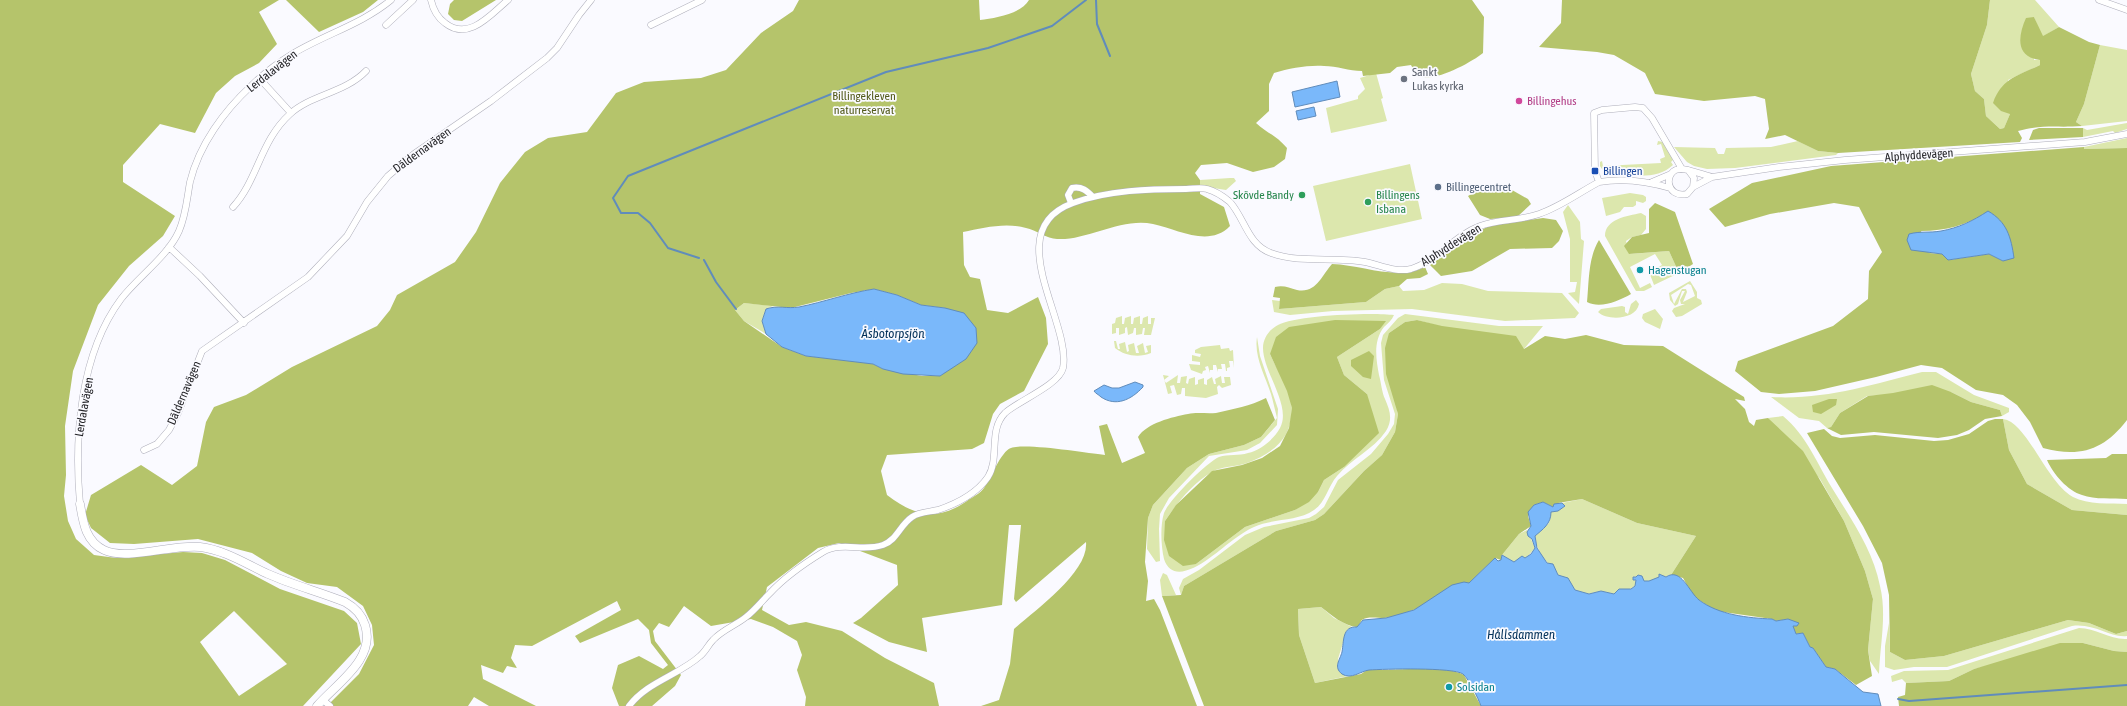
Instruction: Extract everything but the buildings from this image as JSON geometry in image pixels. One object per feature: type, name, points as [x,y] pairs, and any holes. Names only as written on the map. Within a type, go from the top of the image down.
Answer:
[{"type":"street","name":"Lerdalavägen","points":[[320,703],[353,670],[362,657],[366,646],[366,629],[364,621],[350,604],[268,574],[226,554],[200,547],[171,547],[116,554],[104,550],[93,542],[86,532],[80,504],[77,474],[77,450],[82,400],[102,332],[121,299],[169,247],[178,232],[197,162],[211,134],[229,109],[260,79],[293,54],[367,18],[392,0]]},
{"type":"street","points":[[386,25],[413,0]]},
{"type":"street","points":[[431,0],[442,21],[450,27],[466,30],[482,22],[508,0]]},
{"type":"street","name":"Däldernavägen","points":[[144,450],[157,444],[169,430],[178,413],[202,351],[291,291],[322,264],[346,236],[375,191],[399,166],[491,101],[548,58],[591,0]]},
{"type":"street","points":[[651,25],[702,0]]},
{"type":"street","points":[[2099,0],[2127,10]]},
{"type":"street","points":[[233,207],[244,195],[265,145],[290,113],[357,80],[366,71]]},
{"type":"street","points":[[260,79],[290,113]]},
{"type":"street","points":[[1599,182],[1595,171],[1594,113],[1602,110],[1635,107],[1643,108],[1652,118],[1685,170],[1694,178],[1693,187],[1690,191],[1682,195],[1673,192],[1668,181],[1674,171],[1685,170]]},
{"type":"street","name":"Alphyddevägen","points":[[1693,187],[1712,177],[1845,160],[2085,142],[2127,134]]},
{"type":"street","name":"Alphyddevägen","points":[[1685,170],[1712,177]]},
{"type":"street","name":"Alphyddevägen","points":[[1652,182],[1671,174]]},
{"type":"street","name":"Alphyddevägen","points":[[1093,197],[1136,191],[1206,189],[1223,196],[1237,211],[1256,244],[1270,253],[1290,257],[1342,259],[1400,270],[1420,265],[1481,225],[1540,214],[1599,182],[1610,180],[1652,182],[1670,188]]},
{"type":"street","points":[[1070,203],[1068,195],[1072,188],[1079,187],[1086,190],[1093,197]]},
{"type":"street","points":[[629,706],[638,696],[662,679],[698,658],[717,636],[747,616],[772,590],[825,551],[838,547],[872,548],[888,543],[912,517],[953,503],[973,491],[985,480],[992,469],[995,439],[999,420],[1012,408],[1050,383],[1061,373],[1063,367],[1059,334],[1044,283],[1040,243],[1047,223],[1052,216],[1070,203],[1093,197]]},
{"type":"street","points":[[169,247],[200,276],[244,323]]},
{"type":"street","points":[[320,703],[330,706]]},
{"type":"green space","points":[[0,0],[279,0],[259,12],[277,44],[259,63],[235,76],[216,93],[195,133],[160,124],[123,165],[123,182],[175,216],[163,236],[129,266],[98,305],[73,371],[65,426],[66,475],[64,496],[68,521],[76,539],[94,555],[116,558],[183,552],[202,553],[225,560],[280,589],[344,611],[357,623],[361,644],[303,706],[0,706]],"holes":[[[234,611],[287,664],[239,696],[200,642]]]},
{"type":"green space","points":[[286,0],[378,0],[363,12],[319,32]]},
{"type":"green space","points":[[454,0],[496,0],[462,21],[454,20],[448,14],[450,4]]},
{"type":"green space","name":"Billingekleven naturreservat","points":[[799,0],[979,0],[980,20],[1014,12],[1025,5],[1029,0],[1472,0],[1484,17],[1483,53],[1462,66],[1434,77],[1419,75],[1415,72],[1411,65],[1397,67],[1390,73],[1363,76],[1362,71],[1324,66],[1299,67],[1274,73],[1269,84],[1269,111],[1256,123],[1279,140],[1287,148],[1285,159],[1274,167],[1253,172],[1227,163],[1201,165],[1195,173],[1200,180],[1200,194],[1224,207],[1230,226],[1222,232],[1212,236],[1193,235],[1162,226],[1141,223],[1117,226],[1068,239],[1053,239],[1030,229],[1018,226],[994,226],[963,232],[964,265],[970,277],[980,279],[987,310],[1008,313],[1038,297],[1046,318],[1048,344],[1024,391],[1000,404],[993,414],[984,443],[972,449],[887,455],[881,471],[887,495],[907,508],[916,512],[935,514],[956,508],[982,490],[1003,454],[1011,448],[1042,447],[1105,455],[1099,426],[1107,424],[1122,463],[1145,453],[1138,437],[1142,432],[1154,424],[1188,414],[1216,413],[1236,409],[1266,398],[1275,420],[1261,437],[1244,445],[1209,454],[1187,468],[1153,505],[1148,518],[1145,562],[1148,581],[1146,601],[1154,599],[1160,610],[1197,706],[981,706],[999,700],[1010,664],[1014,629],[1059,590],[1079,566],[1085,554],[1086,542],[1016,602],[1014,599],[1021,525],[1009,525],[1002,605],[922,618],[927,652],[889,642],[853,623],[861,618],[898,585],[897,565],[839,543],[818,548],[767,587],[762,610],[789,625],[806,622],[842,631],[885,658],[934,683],[939,706],[805,706],[806,697],[797,670],[802,655],[797,641],[773,627],[751,619],[711,626],[684,606],[669,627],[659,623],[653,631],[655,641],[681,675],[675,686],[652,706],[619,706],[612,688],[618,665],[639,656],[663,669],[668,665],[651,643],[649,630],[638,619],[580,643],[575,636],[621,610],[617,601],[532,646],[515,645],[511,658],[517,668],[507,666],[503,673],[481,665],[483,679],[536,706],[489,706],[474,697],[468,706],[327,706],[359,674],[374,645],[372,625],[363,606],[337,587],[307,583],[281,571],[252,553],[198,539],[134,544],[110,543],[91,528],[85,515],[91,495],[141,465],[172,485],[197,466],[206,422],[214,407],[246,395],[292,367],[377,326],[390,310],[397,295],[455,262],[476,232],[500,183],[525,152],[548,138],[587,132],[616,93],[644,82],[701,78],[726,70],[761,33],[793,11]],"holes":[[[874,289],[897,295],[921,305],[945,308],[944,373],[940,376],[922,376],[883,369],[873,364],[806,356],[782,347],[744,321],[735,310],[744,303],[791,308],[851,293]]]},
{"type":"green space","points":[[1562,0],[1990,0],[1987,25],[1971,74],[1975,91],[1984,99],[1986,116],[2000,129],[2004,128],[2010,114],[2001,111],[1993,103],[2001,88],[2018,75],[2040,65],[2040,60],[2026,55],[2022,50],[2020,38],[2026,18],[2034,17],[2043,36],[2059,27],[2089,42],[2100,45],[2084,104],[2076,122],[2082,126],[2043,127],[2018,131],[2022,138],[2020,142],[1838,153],[1818,151],[1785,135],[1765,139],[1769,129],[1765,99],[1755,96],[1704,101],[1655,94],[1645,73],[1614,55],[1539,47],[1561,23]]},
{"type":"green space","points":[[1990,0],[2035,0],[2059,27],[2042,37],[2034,17],[2034,60],[2041,60],[2040,65],[2008,80],[2010,114],[2004,128],[2000,129],[1986,116],[1984,99],[1975,91],[1971,74],[1987,25]]},
{"type":"green space","points":[[2100,45],[2127,50],[2127,121],[2082,126],[2076,122],[2084,104]]},
{"type":"green space","points":[[1376,73],[1383,98],[1381,99],[1387,121],[1331,133],[1326,108],[1358,99],[1358,96],[1365,89],[1360,78]]},
{"type":"green space","points":[[2127,123],[2127,129],[2115,133],[2113,131],[2083,137],[2083,128],[2087,130]]},
{"type":"green space","points":[[2039,128],[2083,128],[2083,137],[2029,140],[2033,130]]},
{"type":"green space","points":[[2127,138],[2127,148],[2084,149],[2084,147]]},
{"type":"green space","points":[[1658,141],[1663,142],[1673,160],[1671,162],[1673,165],[1658,174],[1640,176],[1604,172],[1600,166],[1600,162],[1602,161],[1603,166],[1661,163],[1660,159],[1665,157],[1661,144],[1657,145]]},
{"type":"green space","points":[[1798,141],[1818,151],[1838,153],[1836,155],[1735,168],[1707,169],[1694,166],[1687,162],[1674,147],[1715,148],[1718,154],[1724,154],[1726,148],[1771,147]]},
{"type":"green space","points":[[2084,147],[2084,149],[2127,148],[2127,420],[2118,430],[2100,445],[2080,451],[2056,451],[2043,448],[2030,422],[2017,405],[2003,395],[1976,390],[1942,368],[1921,365],[1815,391],[1779,394],[1761,392],[1735,371],[1738,361],[1833,326],[1868,299],[1869,271],[1882,252],[1859,207],[1834,203],[1770,214],[1725,227],[1709,209],[1752,183],[1831,166]],"holes":[[[1988,212],[2003,261],[1989,254],[1949,260],[1942,254],[1929,253],[1921,231],[1939,230],[1964,224]]]},
{"type":"green space","name":"Billingens Isbana","points":[[1410,164],[1422,219],[1326,241],[1313,186]]},
{"type":"green space","points":[[1234,178],[1236,181],[1226,190],[1200,186],[1200,180]]},
{"type":"green space","points":[[1478,190],[1499,192],[1512,190],[1528,199],[1531,204],[1517,217],[1490,219],[1480,215],[1468,196]]},
{"type":"green space","points":[[1630,193],[1643,195],[1646,197],[1646,201],[1643,203],[1636,201],[1636,205],[1633,207],[1624,207],[1620,212],[1606,216],[1602,198]]},
{"type":"green space","points":[[1655,203],[1675,212],[1693,264],[1679,273],[1669,251],[1629,254],[1624,246],[1632,237],[1649,233],[1649,209]]},
{"type":"green space","points":[[1568,205],[1580,222],[1581,239],[1584,241],[1579,304],[1568,293],[1575,292],[1577,282],[1570,282],[1570,239],[1563,212]]},
{"type":"green space","points":[[1641,213],[1646,216],[1646,229],[1641,235],[1632,237],[1626,241],[1630,254],[1669,251],[1679,273],[1654,285],[1649,272],[1662,265],[1655,254],[1630,267],[1640,288],[1650,283],[1652,287],[1644,291],[1636,291],[1605,236],[1606,230],[1613,222],[1623,217]]},
{"type":"green space","points":[[1543,218],[1556,220],[1563,231],[1559,241],[1552,248],[1510,249],[1472,271],[1441,276],[1430,265],[1466,238],[1489,226]]},
{"type":"green space","points":[[1599,240],[1631,294],[1609,303],[1598,305],[1587,302],[1591,262],[1595,247]]},
{"type":"green space","points":[[1332,264],[1403,273],[1425,267],[1428,274],[1420,278],[1407,279],[1399,286],[1385,289],[1366,302],[1279,309],[1280,298],[1273,297],[1275,287],[1278,286],[1297,290],[1309,289],[1318,283]]},
{"type":"green space","points":[[1690,281],[1697,292],[1697,298],[1701,300],[1702,304],[1682,316],[1676,317],[1672,311],[1674,308],[1685,304],[1681,304],[1680,300],[1685,291],[1682,291],[1678,304],[1675,306],[1670,300],[1669,293]],"holes":[[[1688,284],[1691,285],[1695,296],[1683,302],[1687,292],[1686,289],[1682,289],[1674,304],[1671,295]]]},
{"type":"green space","points":[[1442,283],[1462,284],[1488,291],[1562,293],[1579,313],[1575,318],[1505,321],[1412,309],[1333,311],[1290,315],[1274,312],[1272,300],[1280,301],[1279,309],[1366,302],[1385,289],[1399,286],[1403,291],[1424,290]]},
{"type":"green space","points":[[1636,300],[1639,304],[1637,309],[1627,316],[1614,318],[1602,315],[1598,312],[1601,309],[1622,306],[1625,307],[1625,312],[1628,314],[1631,304]]},
{"type":"green space","points":[[744,303],[773,306],[766,309],[762,321],[766,334],[744,321],[735,310]]},
{"type":"green space","points":[[1655,309],[1663,319],[1660,329],[1645,322],[1642,318],[1643,314]]},
{"type":"green space","points":[[1405,314],[1499,326],[1543,326],[1524,349],[1417,320],[1405,322],[1389,333],[1395,399],[1398,414],[1395,432],[1382,455],[1364,471],[1324,514],[1315,520],[1276,531],[1184,586],[1181,595],[1179,588],[1183,579],[1199,570],[1245,535],[1264,527],[1309,518],[1316,514],[1324,507],[1338,480],[1371,454],[1388,434],[1394,424],[1395,414],[1384,380],[1381,343],[1383,335],[1398,318]]},
{"type":"green space","points":[[1334,315],[1394,315],[1381,332],[1378,338],[1376,350],[1383,394],[1390,415],[1390,423],[1381,438],[1349,464],[1337,476],[1321,503],[1314,510],[1307,514],[1293,518],[1269,522],[1251,528],[1198,566],[1178,572],[1170,568],[1164,559],[1161,530],[1164,513],[1167,507],[1197,474],[1213,461],[1222,456],[1253,452],[1271,440],[1280,428],[1283,419],[1280,399],[1267,368],[1263,348],[1264,341],[1270,331],[1278,325],[1300,319]],"holes":[[[1385,321],[1380,329],[1337,357],[1344,375],[1367,394],[1344,467],[1324,480],[1318,492],[1295,510],[1245,527],[1196,564],[1165,521],[1186,494],[1198,482],[1212,472],[1243,464],[1265,455],[1285,436],[1291,419],[1291,401],[1270,354]]]},
{"type":"green space","points":[[1122,316],[1122,324],[1124,324],[1125,318],[1131,316],[1131,324],[1133,324],[1134,318],[1140,316],[1140,324],[1142,324],[1143,318],[1148,316],[1148,324],[1151,324],[1151,318],[1155,318],[1151,335],[1144,335],[1145,328],[1143,328],[1142,334],[1136,335],[1136,328],[1134,328],[1133,333],[1128,335],[1127,327],[1125,328],[1125,333],[1119,335],[1119,328],[1116,328],[1116,333],[1112,334],[1112,324],[1115,323],[1116,318]]},
{"type":"green space","points":[[1335,320],[1386,321],[1380,329],[1337,357],[1344,375],[1367,394],[1379,433],[1344,467],[1324,480],[1318,492],[1309,502],[1295,510],[1245,527],[1196,564],[1183,566],[1169,556],[1164,540],[1165,521],[1176,505],[1212,471],[1242,465],[1262,458],[1280,446],[1289,428],[1292,408],[1287,391],[1270,354],[1276,337],[1289,327]]},
{"type":"green space","points":[[1417,320],[1442,326],[1516,336],[1524,349],[1545,336],[1565,339],[1586,335],[1624,345],[1663,346],[1744,397],[1745,401],[1735,399],[1745,409],[1749,422],[1754,426],[1756,420],[1768,418],[1803,451],[1844,521],[1865,571],[1873,599],[1868,650],[1872,676],[1856,685],[1835,669],[1826,667],[1813,648],[1810,647],[1803,633],[1796,634],[1792,626],[1794,626],[1788,619],[1776,621],[1772,619],[1716,611],[1693,596],[1683,578],[1671,575],[1696,536],[1637,523],[1582,499],[1558,503],[1553,507],[1543,502],[1534,505],[1528,516],[1531,526],[1519,534],[1502,555],[1501,560],[1495,558],[1469,583],[1460,584],[1446,590],[1421,607],[1387,618],[1367,618],[1362,620],[1357,627],[1347,625],[1333,617],[1321,607],[1298,609],[1299,635],[1315,683],[1361,674],[1367,670],[1444,670],[1464,675],[1481,706],[1204,706],[1162,596],[1181,595],[1184,586],[1276,531],[1315,520],[1324,514],[1364,471],[1382,455],[1395,432],[1398,414],[1386,374],[1385,348],[1389,333],[1405,322]]},
{"type":"green space","points":[[1257,337],[1260,356],[1278,409],[1277,425],[1260,443],[1247,450],[1209,456],[1169,498],[1160,514],[1160,561],[1156,562],[1147,549],[1148,518],[1153,505],[1187,468],[1209,454],[1244,445],[1261,437],[1277,418],[1271,394],[1257,352]]},
{"type":"green space","points":[[1114,341],[1116,341],[1118,349],[1120,349],[1119,344],[1125,342],[1127,352],[1129,351],[1128,345],[1134,343],[1136,353],[1139,353],[1137,346],[1143,343],[1145,353],[1148,352],[1146,346],[1151,345],[1151,353],[1137,356],[1123,353],[1115,348]]},
{"type":"green space","points":[[1220,345],[1221,349],[1229,348],[1230,351],[1233,350],[1234,368],[1233,361],[1229,361],[1230,367],[1227,368],[1227,371],[1225,364],[1221,364],[1222,369],[1218,369],[1218,372],[1216,365],[1213,365],[1213,370],[1210,370],[1210,373],[1208,366],[1205,367],[1206,370],[1203,371],[1202,374],[1191,370],[1189,364],[1200,365],[1200,362],[1192,361],[1192,355],[1200,357],[1201,354],[1195,353],[1195,350],[1201,347]]},
{"type":"green space","points":[[1369,351],[1374,356],[1371,379],[1363,377],[1351,366],[1351,360]]},
{"type":"green space","points":[[1922,372],[1936,372],[1974,395],[2009,408],[2009,412],[2002,416],[2000,410],[1971,402],[1951,392],[1867,396],[1840,413],[1831,427],[1827,428],[1819,421],[1799,418],[1771,397],[1829,394]]},
{"type":"green space","points":[[1163,375],[1169,376],[1164,380]]},
{"type":"green space","points":[[1178,375],[1177,383],[1180,383],[1181,377],[1187,376],[1186,383],[1188,384],[1189,379],[1195,377],[1195,385],[1198,384],[1198,380],[1204,378],[1204,384],[1207,385],[1207,380],[1212,377],[1214,384],[1216,384],[1215,379],[1221,376],[1222,383],[1225,383],[1224,377],[1230,377],[1231,385],[1222,388],[1219,385],[1217,387],[1218,394],[1206,398],[1185,396],[1185,388],[1182,388],[1181,394],[1177,395],[1174,385],[1170,386],[1172,393],[1168,394],[1165,381],[1166,383]]},
{"type":"green space","points":[[1932,385],[1971,402],[2000,410],[2002,416],[1985,419],[1969,430],[1957,435],[1938,438],[1874,432],[1841,435],[1827,428],[1831,427],[1840,413],[1868,396],[1893,393]]},
{"type":"green space","points":[[1829,399],[1837,399],[1836,405],[1821,414],[1813,412],[1812,405]]},
{"type":"green space","points":[[1783,416],[1805,441],[1854,523],[1867,547],[1877,573],[1883,607],[1879,674],[1870,661],[1868,650],[1873,599],[1865,571],[1844,521],[1820,479],[1768,418]]},
{"type":"green space","points":[[2003,419],[2012,423],[2020,430],[2054,479],[2073,497],[2079,500],[2099,503],[2127,504],[2127,515],[2072,510],[2027,484],[2009,450]]},
{"type":"green space","points":[[2003,419],[2009,450],[2027,484],[2072,510],[2127,515],[2127,631],[2116,634],[2089,623],[2068,620],[1944,656],[1905,660],[1890,652],[1889,595],[1882,563],[1863,526],[1807,433],[1824,429],[1832,436],[1840,438],[1875,435],[1934,441],[1948,440],[1969,434],[1988,421]]},
{"type":"green space","points":[[2112,454],[2127,454],[2127,499],[2093,498],[2077,493],[2066,486],[2053,471],[2047,460],[2106,458]]},
{"type":"green space","points":[[1582,499],[1637,523],[1696,536],[1671,575],[1647,581],[1644,581],[1640,576],[1633,577],[1637,583],[1633,587],[1626,590],[1619,589],[1614,594],[1601,591],[1588,594],[1575,590],[1568,579],[1558,575],[1555,569],[1545,559],[1537,546],[1535,536],[1549,523],[1551,512],[1564,507],[1562,503]]},
{"type":"green space","points":[[1527,530],[1535,548],[1527,557],[1514,562],[1502,555],[1519,534]]},
{"type":"green space","points":[[1163,573],[1167,575],[1176,595],[1162,596],[1160,580]]},
{"type":"green space","points":[[1321,607],[1334,618],[1352,627],[1347,630],[1338,659],[1342,674],[1348,676],[1315,683],[1299,635],[1298,609]]},
{"type":"green space","points":[[2068,620],[2089,623],[2116,634],[2127,631],[2127,636],[2114,635],[2095,628],[2072,626],[1947,667],[1914,667],[1894,670],[1885,667],[1885,646],[1889,623],[1890,652],[1905,660],[1944,656]]},
{"type":"green space","points":[[2079,628],[2091,630],[2115,638],[2127,639],[2127,652],[2114,651],[2083,643],[1974,669],[1949,681],[1906,683],[1902,679],[1892,682],[1891,676],[1904,671],[1948,670]]},
{"type":"green space","points":[[2060,643],[2083,643],[2114,651],[2127,652],[2127,706],[1899,706],[1898,697],[1905,695],[1906,683],[1949,681],[1974,669]]},
{"type":"water","points":[[1337,81],[1340,97],[1295,107],[1292,92]]},
{"type":"water","points":[[1314,107],[1316,116],[1298,120],[1296,111]]},
{"type":"water","points":[[1988,211],[2004,225],[2011,243],[2014,258],[2003,261],[1989,254],[1948,260],[1942,254],[1911,250],[1907,240],[1909,234],[1947,230],[1971,221]]},
{"type":"water","name":"Åsbotorpsjön","points":[[874,289],[897,295],[921,305],[945,308],[964,313],[976,328],[977,343],[966,359],[940,376],[903,374],[883,369],[873,364],[806,356],[782,347],[766,334],[762,321],[766,309],[774,307],[799,307]]},
{"type":"water","points":[[1135,382],[1143,385],[1143,387],[1128,399],[1123,401],[1118,402],[1107,400],[1094,391],[1104,385],[1112,388],[1119,388]]},
{"type":"water","name":"Hållsdammen","points":[[1543,502],[1553,507],[1554,504],[1562,503],[1565,506],[1558,511],[1551,512],[1548,523],[1535,536],[1537,548],[1547,563],[1553,564],[1558,575],[1568,578],[1575,590],[1589,594],[1601,591],[1614,594],[1619,589],[1631,589],[1635,586],[1636,580],[1633,580],[1633,577],[1638,575],[1642,576],[1644,581],[1649,581],[1659,577],[1659,574],[1666,577],[1676,575],[1699,600],[1715,609],[1744,617],[1772,619],[1776,621],[1788,619],[1799,623],[1797,626],[1793,626],[1796,634],[1803,633],[1810,647],[1813,648],[1826,667],[1835,669],[1863,692],[1878,694],[1881,706],[1481,706],[1468,680],[1463,674],[1457,672],[1433,669],[1369,670],[1356,675],[1345,676],[1339,671],[1338,663],[1346,632],[1352,627],[1357,627],[1363,620],[1386,618],[1414,610],[1452,585],[1464,582],[1469,583],[1495,558],[1498,561],[1501,560],[1502,555],[1514,562],[1522,556],[1525,558],[1531,554],[1535,548],[1532,539],[1528,536],[1527,532],[1531,526],[1528,512],[1534,505]]},
{"type":"waterway","points":[[699,258],[668,248],[650,223],[638,213],[621,213],[613,198],[628,176],[886,72],[988,48],[1052,26],[1086,0]]},
{"type":"waterway","points":[[1096,0],[1097,24],[1110,56]]},
{"type":"waterway","points":[[704,260],[716,282],[736,309]]},
{"type":"waterway","points":[[1898,699],[1909,701],[2127,685]]},
{"type":"place","name":"Sankt Lukas kyrka","points":[[1404,79]]},
{"type":"place","name":"Billingehus","points":[[1519,101]]},
{"type":"place","name":"Billingen","points":[[1595,171]]},
{"type":"place","name":"Billingecentret","points":[[1438,187]]},
{"type":"place","name":"Skövde Bandy","points":[[1302,195]]},
{"type":"place","name":"Billingens Isbana","points":[[1368,202]]},
{"type":"place","name":"Hagenstugan","points":[[1640,270]]},
{"type":"place","name":"Solsidan","points":[[1449,687]]}]
